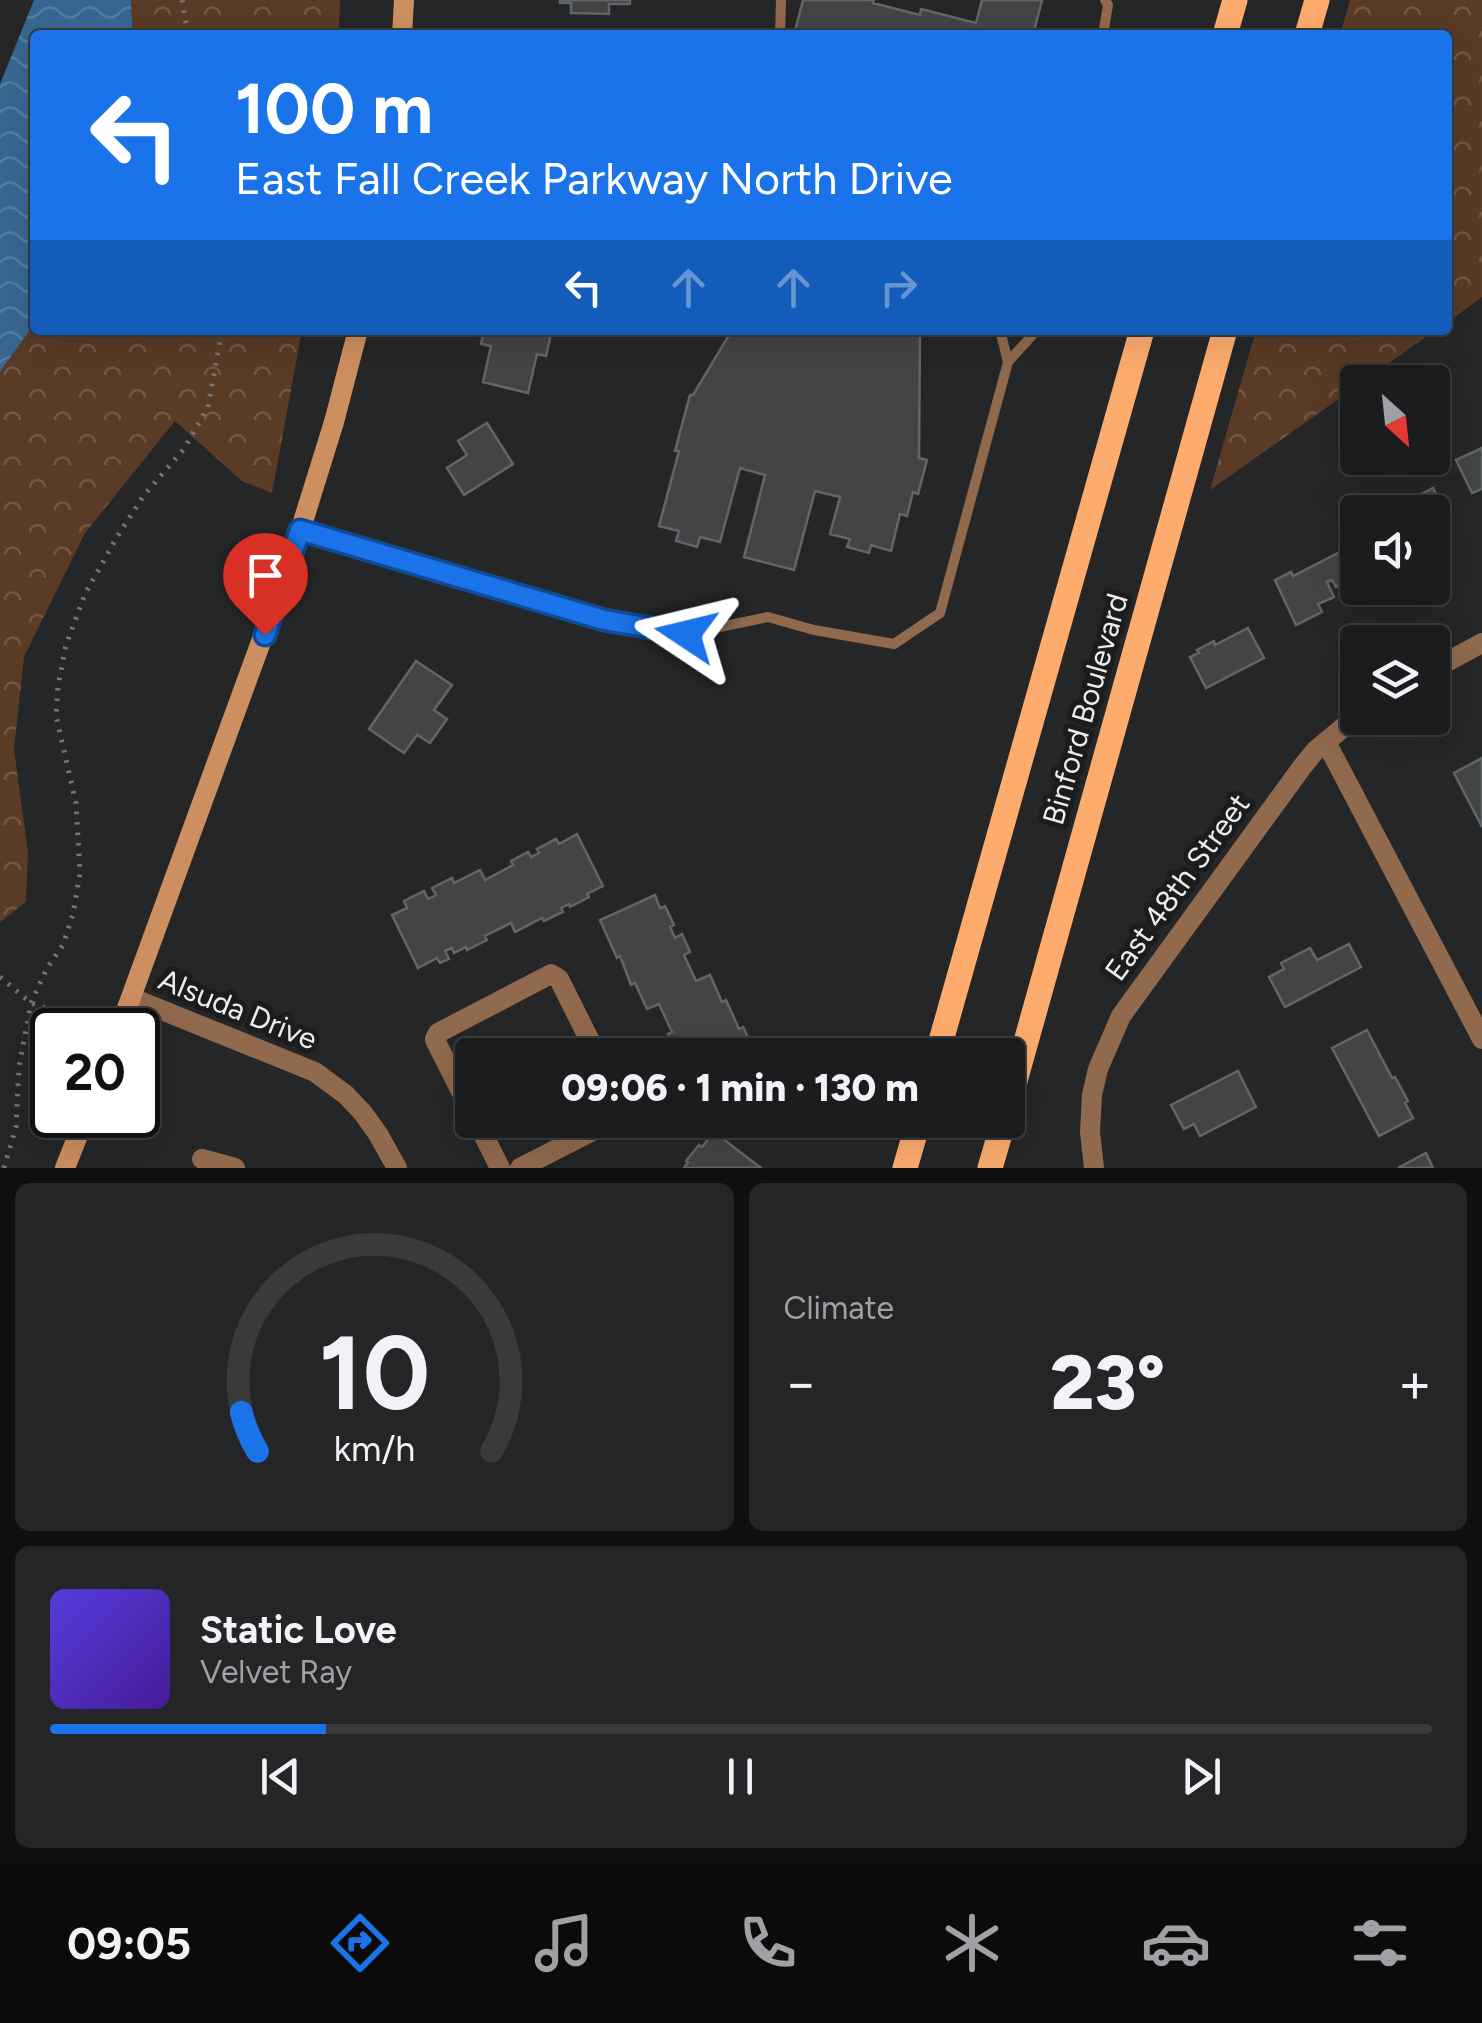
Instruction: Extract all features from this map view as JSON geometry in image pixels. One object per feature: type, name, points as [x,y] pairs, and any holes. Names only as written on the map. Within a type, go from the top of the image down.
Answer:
[{"type":"main road","points":[[402,30],[404,0]]},
{"type":"main road","points":[[1226,30],[1235,0]]},
{"type":"main road","points":[[1308,30],[1317,0]]},
{"type":"main road","points":[[128,1008],[300,530],[357,335]]},
{"type":"main road","name":"Binford Boulevard","points":[[942,1038],[1141,335]]},
{"type":"main road","name":"Binford Boulevard","points":[[1025,1045],[1224,335]]},
{"type":"main road","points":[[64,1168],[76,1138]]},
{"type":"main road","points":[[905,1168],[914,1138]]},
{"type":"main road","points":[[990,1168],[999,1138]]},
{"type":"street","points":[[1450,660],[1482,643]]},
{"type":"street","name":"East 48th Street","points":[[1094,1168],[1090,1120],[1098,1068],[1121,1016],[1280,794],[1340,730]]},
{"type":"street","points":[[1326,742],[1482,1040]]},
{"type":"street","points":[[455,1080],[436,1042],[438,1033],[551,974],[559,979],[588,1038]]},
{"type":"street","name":"Alsuda Drive","points":[[132,998],[315,1072],[364,1113],[396,1168]]},
{"type":"street","points":[[485,1138],[500,1168]]},
{"type":"street","points":[[520,1168],[579,1138]]},
{"type":"street","points":[[202,1159],[235,1168]]},
{"type":"lane","points":[[780,30],[781,0]]},
{"type":"lane","points":[[1104,30],[1108,5],[1105,0]]},
{"type":"lane","points":[[1001,335],[1008,362]]},
{"type":"lane","points":[[300,530],[604,620],[686,634],[768,617],[814,630],[894,644],[940,612],[1008,362],[1032,335]]},
{"type":"path","points":[[182,0],[187,30]]},
{"type":"path","points":[[4,1168],[16,1127],[19,1067],[31,1002],[62,945],[73,914],[80,873],[76,803],[56,716],[66,645],[85,594],[118,537],[144,496],[184,449],[208,407],[221,335]]},
{"type":"path","points":[[0,977],[31,1002],[47,1008]]},
{"type":"green space","points":[[131,0],[340,0],[339,30],[133,30]]},
{"type":"green space","points":[[1350,0],[1482,0],[1482,297],[1452,319],[1452,30],[1341,30]]},
{"type":"green space","points":[[30,330],[30,335],[301,335],[272,493],[242,481],[175,421],[85,533],[24,657],[14,749],[28,853],[26,902],[0,922],[0,372]]},
{"type":"green space","points":[[1255,335],[1429,335],[1386,365],[1340,365],[1340,398],[1210,490]]},
{"type":"water","points":[[34,0],[131,0],[133,30],[30,30],[30,330],[0,372],[0,84]]},
{"type":"building","points":[[560,0],[630,0],[630,4],[609,4],[609,14],[571,13],[571,3]]},
{"type":"building","points":[[803,0],[874,0],[873,3],[920,15],[921,9],[976,23],[982,0],[1042,0],[1034,30],[795,30]]},
{"type":"building","points":[[483,335],[551,335],[546,356],[537,354],[528,393],[483,382],[491,346],[481,344]]},
{"type":"building","points":[[729,335],[920,335],[919,458],[927,460],[907,516],[900,514],[891,551],[871,545],[869,553],[847,547],[850,539],[830,534],[840,497],[815,491],[794,570],[744,557],[765,475],[740,468],[720,542],[700,537],[697,547],[676,541],[679,531],[659,526],[679,451],[675,451],[693,395]]},
{"type":"building","points":[[487,423],[513,464],[464,495],[447,468],[467,455],[458,441]]},
{"type":"building","points":[[1482,448],[1482,489],[1472,493],[1456,460]]},
{"type":"building","points":[[1340,552],[1340,585],[1336,587],[1332,580],[1327,582],[1334,597],[1318,604],[1322,612],[1296,625],[1275,580],[1291,572],[1293,576]]},
{"type":"building","points":[[1248,628],[1264,658],[1206,688],[1190,657],[1214,641],[1215,645]]},
{"type":"building","points":[[416,661],[452,685],[434,710],[447,719],[430,743],[417,735],[404,753],[369,729]]},
{"type":"building","points":[[1482,758],[1482,827],[1454,773]]},
{"type":"building","points":[[577,834],[603,886],[544,921],[542,918],[515,932],[511,923],[467,950],[466,947],[454,953],[452,948],[445,951],[449,959],[440,963],[437,958],[418,968],[392,915],[407,908],[404,901],[424,891],[428,899],[436,895],[432,888],[452,878],[454,883],[480,870],[485,880],[528,852],[531,857],[556,839],[559,844]]},
{"type":"building","points":[[655,895],[674,925],[670,927],[675,938],[682,934],[690,952],[684,955],[696,981],[710,975],[722,1002],[726,1000],[739,1029],[743,1027],[748,1038],[670,1038],[668,1034],[672,1032],[659,1004],[647,1009],[600,920]]},
{"type":"building","points":[[1349,944],[1361,967],[1285,1007],[1269,977],[1284,969],[1281,963],[1310,948],[1317,960]]},
{"type":"building","points":[[1367,1030],[1408,1101],[1405,1103],[1413,1118],[1379,1136],[1332,1048]]},
{"type":"building","points":[[1238,1071],[1256,1107],[1200,1136],[1194,1124],[1184,1129],[1171,1105]]},
{"type":"building","points":[[709,1138],[722,1138],[761,1168],[684,1168],[699,1145],[702,1147]]},
{"type":"building","points":[[1426,1153],[1433,1168],[1398,1168]]},
{"type":"route","points":[[265,635],[300,530],[604,620],[686,634]]}]
